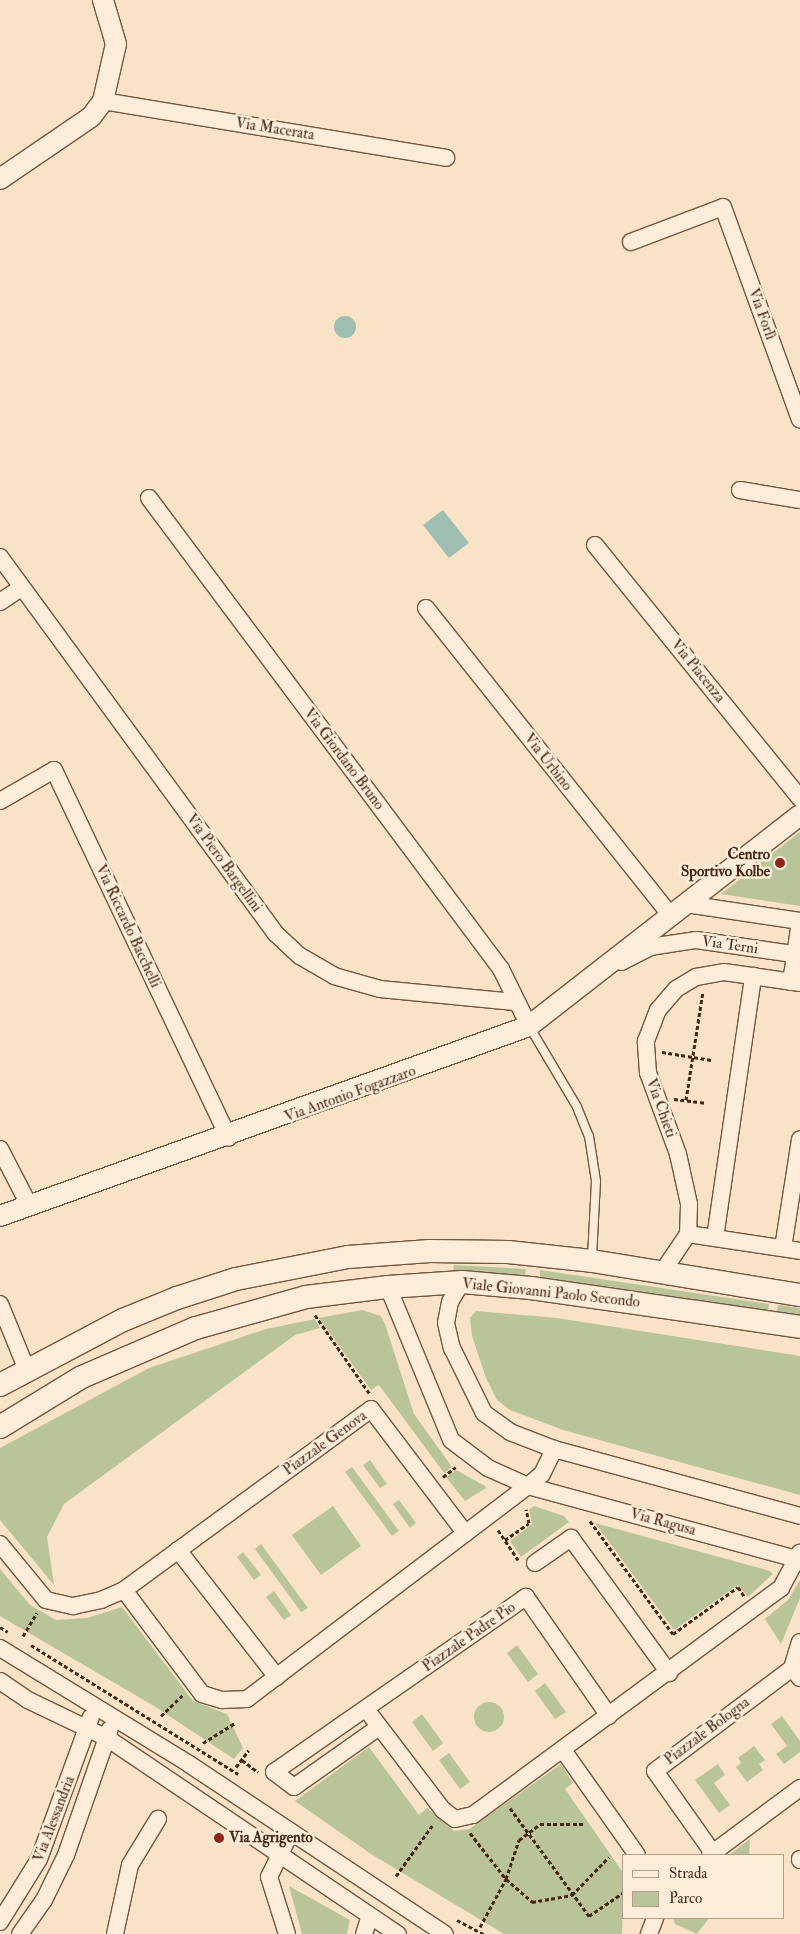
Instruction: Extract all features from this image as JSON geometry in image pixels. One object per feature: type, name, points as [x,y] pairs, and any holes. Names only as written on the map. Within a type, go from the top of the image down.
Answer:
[{"type":"main road","points":[[0,1385],[122,1320],[178,1298],[290,1267],[430,1251],[592,1261],[663,1271],[800,1295]]},
{"type":"main road","name":"Viale Giovanni Paolo Secondo","points":[[0,1427],[82,1377],[196,1328],[306,1297],[388,1286],[462,1282],[588,1294],[800,1327]]},
{"type":"street","points":[[0,179],[91,118],[103,101],[116,44],[103,0]]},
{"type":"street","name":"Via Macerata","points":[[103,101],[446,158]]},
{"type":"street","name":"Via Forlì","points":[[631,242],[723,207],[800,420]]},
{"type":"street","points":[[740,490],[800,500]]},
{"type":"street","name":"Via Giordano Bruno","points":[[149,498],[500,969],[514,1002],[529,1026]]},
{"type":"street","name":"Via Piacenza","points":[[595,545],[800,798]]},
{"type":"street","name":"Via Piero Bargellini","points":[[0,557],[275,933],[300,956],[334,976],[380,989],[514,1002]]},
{"type":"street","points":[[0,602],[21,588]]},
{"type":"street","name":"Via Urbino","points":[[426,608],[678,910]]},
{"type":"street","name":"Via Riccardo Bacchelli","points":[[0,801],[54,770],[229,1138]]},
{"type":"street","name":"Via Antonio Fogazzaro","points":[[0,1216],[229,1138],[529,1026],[606,969],[800,815]]},
{"type":"street","points":[[678,910],[800,922]]},
{"type":"street","name":"Via Chieti","points":[[688,1234],[689,1204],[678,1154],[648,1073],[646,1041],[658,1010],[676,989],[696,977],[724,972],[796,983],[800,922]]},
{"type":"street","name":"Via Terni","points":[[606,969],[650,947],[696,940],[798,955]]},
{"type":"street","points":[[715,1238],[753,976]]},
{"type":"street","points":[[783,1248],[800,1139]]},
{"type":"street","points":[[0,1148],[29,1205]]},
{"type":"street","points":[[663,1271],[688,1234],[800,1251]]},
{"type":"street","points":[[462,1282],[450,1302],[446,1323],[452,1348],[484,1413],[510,1432],[554,1449],[800,1516]]},
{"type":"street","name":"Via Ragusa","points":[[388,1286],[451,1440],[488,1468],[528,1486],[799,1557]]},
{"type":"street","points":[[0,1304],[27,1370]]},
{"type":"street","name":"Piazzale Genova","points":[[0,1544],[46,1600],[57,1606],[101,1600],[124,1590],[371,1409],[465,1533]]},
{"type":"street","points":[[124,1590],[202,1694],[247,1699],[528,1486],[542,1474],[554,1449]]},
{"type":"street","points":[[527,1561],[571,1538],[669,1673]]},
{"type":"street","points":[[178,1550],[277,1677]]},
{"type":"street","points":[[366,1709],[442,1810],[455,1819],[473,1816],[669,1673],[781,1588],[799,1557]]},
{"type":"street","name":"Piazzale Padre Pio","points":[[379,1727],[294,1787],[274,1772],[526,1597],[609,1716]]},
{"type":"street","name":"Piazzale Bologna","points":[[799,1790],[711,1854],[655,1771],[796,1673],[800,1642]]},
{"type":"street","points":[[0,1648],[114,1720],[190,1764],[290,1834],[445,1934]]},
{"type":"street","points":[[0,1681],[28,1700],[88,1727],[107,1738],[277,1855],[398,1934]]},
{"type":"street","name":"Via Alessandria","points":[[0,1922],[39,1859],[95,1708]]},
{"type":"street","name":"Via Alessandria","points":[[20,1934],[44,1900],[66,1854],[114,1720]]},
{"type":"street","points":[[562,1750],[636,1854]]},
{"type":"street","points":[[115,1934],[130,1866],[158,1819]]},
{"type":"street","points":[[287,1934],[269,1877],[277,1855],[290,1834]]},
{"type":"street","points":[[364,1934],[370,1916]]},
{"type":"lane","points":[[529,1026],[577,1107],[589,1136],[596,1181],[592,1261]]},
{"type":"path","points":[[686,1100],[703,991]]},
{"type":"path","points":[[659,1052],[711,1060]]},
{"type":"path","points":[[673,1099],[705,1103]]},
{"type":"path","points":[[315,1316],[371,1394]]},
{"type":"path","points":[[443,1477],[456,1467]]},
{"type":"path","points":[[505,1540],[529,1523],[526,1508],[533,1503]]},
{"type":"path","points":[[597,1521],[588,1518],[672,1634],[738,1587],[748,1600],[754,1595]]},
{"type":"path","points":[[23,1636],[40,1608]]},
{"type":"path","points":[[161,1716],[188,1690]]},
{"type":"path","points":[[203,1743],[235,1723]]},
{"type":"path","points":[[236,1767],[249,1750]]},
{"type":"path","points":[[242,1760],[261,1773]]},
{"type":"path","points":[[508,1805],[589,1916],[622,1893]]},
{"type":"path","points":[[480,1928],[506,1878],[510,1857],[528,1833],[540,1824],[584,1824]]},
{"type":"path","points":[[396,1876],[432,1826]]},
{"type":"path","points":[[470,1833],[506,1878],[532,1902],[572,1894],[609,1857]]},
{"type":"green space","name":"Centro Sportivo Kolbe","points":[[800,832],[800,906],[721,894]]},
{"type":"green space","points":[[454,1265],[526,1269],[525,1275],[453,1272]]},
{"type":"green space","points":[[540,1270],[769,1304],[768,1311],[540,1277]]},
{"type":"green space","points":[[778,1305],[800,1308],[800,1316],[777,1312]]},
{"type":"green space","points":[[362,1310],[381,1316],[414,1414],[452,1467],[444,1473],[379,1385],[371,1390],[319,1318]]},
{"type":"green space","points":[[476,1311],[557,1318],[800,1356],[800,1495],[563,1430],[510,1410],[497,1400],[486,1378],[472,1336],[470,1318]]},
{"type":"green space","points":[[315,1319],[320,1328],[295,1335],[64,1504],[47,1537],[54,1585],[0,1520],[0,1448],[149,1368],[266,1329]]},
{"type":"green space","points":[[370,1460],[387,1484],[380,1488],[363,1465]]},
{"type":"green space","points":[[352,1467],[399,1531],[392,1536],[345,1472]]},
{"type":"green space","points":[[456,1470],[486,1488],[465,1501],[446,1477]]},
{"type":"green space","points":[[399,1500],[416,1523],[410,1528],[393,1504]]},
{"type":"green space","points":[[333,1506],[361,1546],[321,1575],[292,1535]]},
{"type":"green space","points":[[534,1506],[564,1516],[569,1522],[521,1557],[510,1541],[532,1524],[529,1510]]},
{"type":"green space","points":[[595,1523],[770,1571],[773,1574],[748,1597],[738,1585],[674,1630]]},
{"type":"green space","points":[[261,1544],[308,1608],[301,1612],[255,1549]]},
{"type":"green space","points":[[243,1552],[261,1575],[254,1580],[237,1557]]},
{"type":"green space","points":[[0,1569],[30,1605],[56,1620],[87,1618],[122,1607],[193,1701],[227,1714],[243,1748],[234,1759],[154,1706],[0,1616]]},
{"type":"green space","points":[[800,1580],[800,1598],[781,1644],[765,1619],[788,1600]]},
{"type":"green space","points":[[274,1591],[291,1615],[284,1620],[266,1597]]},
{"type":"green space","points":[[517,1645],[538,1674],[528,1682],[507,1653]]},
{"type":"green space","points":[[545,1683],[566,1712],[555,1719],[535,1691]]},
{"type":"green space","points":[[489,1702],[500,1706],[504,1717],[500,1728],[489,1732],[478,1728],[474,1717],[478,1706]]},
{"type":"green space","points":[[422,1714],[443,1743],[433,1751],[412,1722]]},
{"type":"green space","points":[[782,1716],[800,1741],[800,1752],[784,1764],[776,1754],[787,1746],[771,1724]]},
{"type":"green space","points":[[754,1746],[765,1760],[759,1764],[763,1770],[747,1782],[736,1767],[741,1763],[738,1758]]},
{"type":"green space","points":[[369,1747],[419,1815],[427,1808],[454,1831],[469,1829],[561,1764],[573,1783],[565,1789],[622,1871],[622,1934],[504,1934],[371,1854],[295,1801]]},
{"type":"green space","points":[[449,1753],[470,1782],[460,1789],[439,1760]]},
{"type":"green space","points":[[718,1764],[725,1775],[714,1783],[730,1805],[719,1813],[695,1780]]},
{"type":"green space","points":[[750,1839],[749,1854],[730,1854]]},
{"type":"green space","points":[[289,1886],[350,1920],[347,1934],[302,1934]]},
{"type":"green space","points":[[673,1919],[708,1919],[697,1934],[675,1924]]},
{"type":"shaded area","points":[[345,316],[353,319],[356,327],[353,335],[345,338],[337,335],[334,327],[337,319]]},
{"type":"shaded area","points":[[443,510],[469,543],[449,558],[423,525]]},
{"type":"place","name":"Centro Sportivo Kolbe","points":[[780,863]]},
{"type":"place","name":"Via Agrigento","points":[[219,1838]]}]
